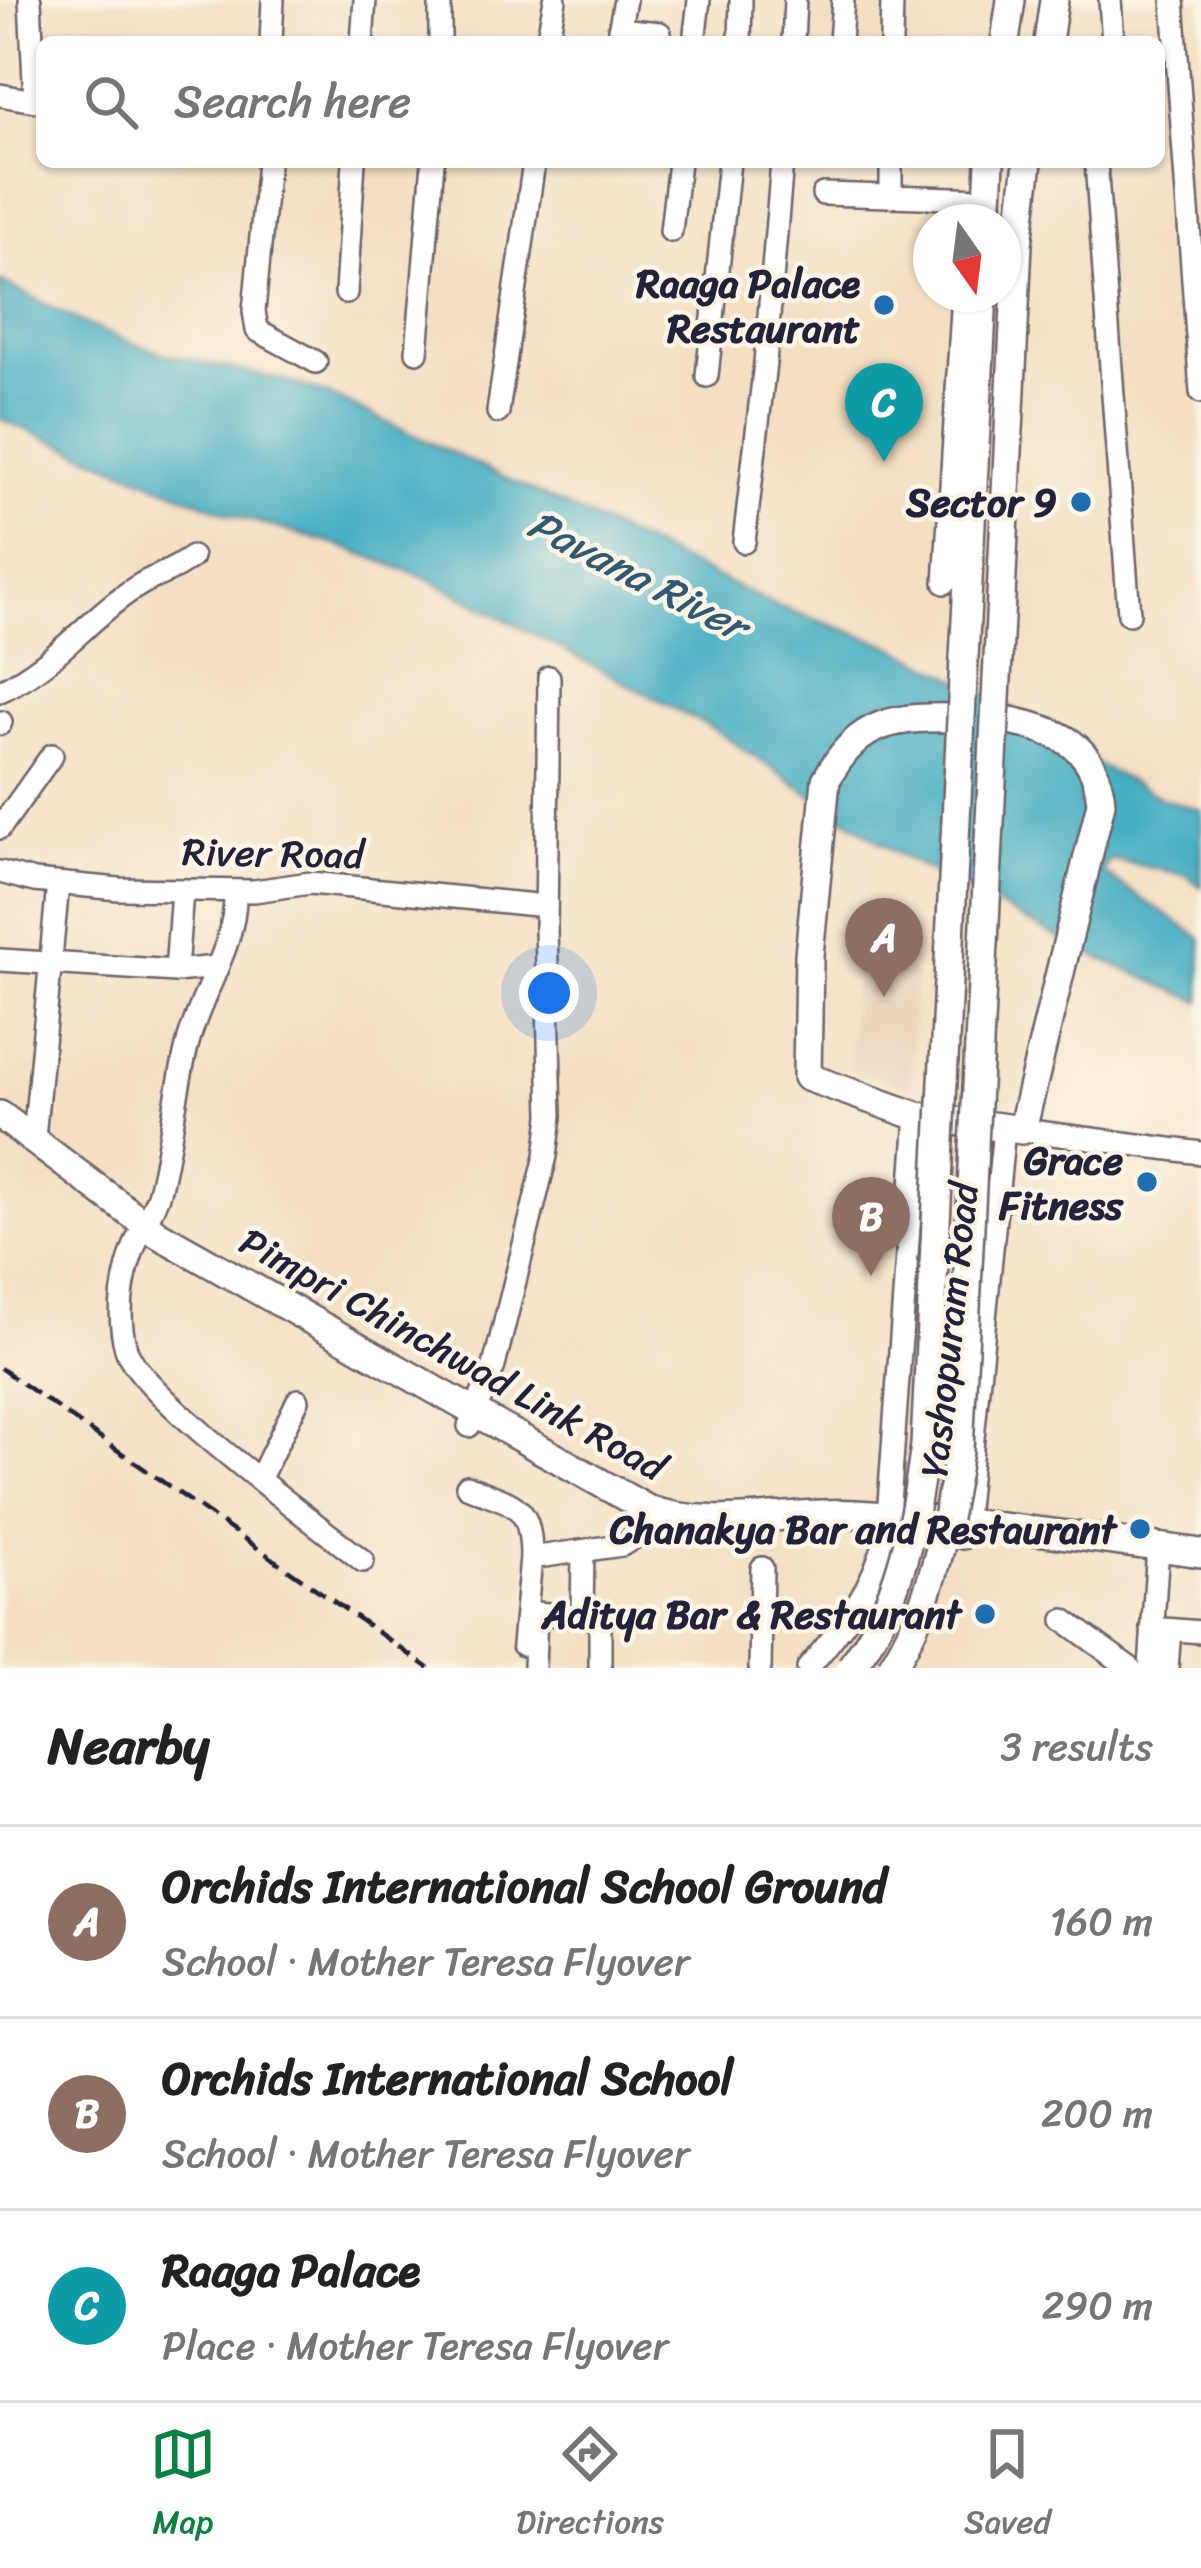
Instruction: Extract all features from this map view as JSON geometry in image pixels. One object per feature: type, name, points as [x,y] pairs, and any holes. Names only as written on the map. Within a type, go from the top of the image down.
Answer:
[{"type":"main road","points":[[1006,36],[1011,0]]},
{"type":"main road","points":[[1049,36],[1054,0]]},
{"type":"main road","points":[[985,204],[989,168]]},
{"type":"main road","points":[[892,1668],[906,1646],[933,1576],[948,1522],[958,1450],[1018,244],[1027,168]]},
{"type":"main road","points":[[850,1668],[875,1630],[900,1567],[916,1512],[925,1444],[982,312]]},
{"type":"main road","points":[[962,718],[883,723],[857,736],[826,780],[809,955],[807,1077],[917,1116],[1013,1129],[1044,1042],[1101,803],[1099,781],[1089,758],[1074,744],[1033,726],[995,718]]},
{"type":"main road","name":"Pimpri Chinchwad Link Road","points":[[13,1131],[142,1232],[643,1516],[686,1534],[887,1524],[1157,1555],[1201,1553]]},
{"type":"main road","name":"Pimpri Chinchwad Link Road","points":[[1157,1555],[1201,1570]]},
{"type":"street","points":[[0,95],[35,101],[30,0]]},
{"type":"street","points":[[272,36],[273,0]]},
{"type":"street","points":[[362,36],[365,0]]},
{"type":"street","points":[[440,0],[440,36]]},
{"type":"street","points":[[548,36],[555,0]]},
{"type":"street","points":[[625,0],[618,36],[660,36]]},
{"type":"street","points":[[695,36],[699,0]]},
{"type":"street","points":[[740,36],[741,0]]},
{"type":"street","points":[[793,36],[795,0]]},
{"type":"street","points":[[840,36],[843,0]]},
{"type":"street","points":[[891,36],[892,0]]},
{"type":"street","points":[[1110,0],[1112,36]]},
{"type":"street","points":[[1173,0],[1201,392]]},
{"type":"street","points":[[267,168],[254,311],[257,330],[316,362]]},
{"type":"street","points":[[346,293],[354,168]]},
{"type":"street","points":[[417,352],[432,168]]},
{"type":"street","points":[[498,412],[533,168]]},
{"type":"street","points":[[671,231],[679,168]]},
{"type":"street","points":[[707,376],[728,168]]},
{"type":"street","points":[[744,542],[766,363],[782,168]]},
{"type":"street","points":[[891,168],[891,196]]},
{"type":"street","points":[[1096,168],[1129,614]]},
{"type":"street","points":[[823,194],[891,196],[932,204]]},
{"type":"street","points":[[945,583],[962,312]]},
{"type":"street","points":[[0,691],[52,660],[144,583],[171,574],[192,557]]},
{"type":"street","points":[[472,1419],[494,1366],[546,1156],[551,1116],[546,906],[549,676]]},
{"type":"street","points":[[0,828],[52,754]]},
{"type":"street","name":"River Road","points":[[0,872],[58,884],[235,892],[310,883],[546,906]]},
{"type":"street","points":[[13,1131],[49,964],[58,884]]},
{"type":"street","points":[[176,970],[182,891]]},
{"type":"street","points":[[235,892],[230,932],[191,1032],[158,1195],[124,1282],[121,1312],[127,1349],[137,1371],[184,1416],[363,1561]]},
{"type":"street","points":[[0,960],[176,970],[216,967]]},
{"type":"street","points":[[808,1668],[864,1597],[881,1558],[917,1116]]},
{"type":"street","points":[[1013,1129],[1201,1153]]},
{"type":"street","name":"Yashopuram Road","points":[[965,1531],[1013,1129]]},
{"type":"street","points":[[260,1478],[298,1400]]},
{"type":"street","points":[[467,1486],[519,1508],[531,1523],[523,1645]]},
{"type":"street","points":[[530,1558],[622,1546],[632,1539],[643,1516]]},
{"type":"street","points":[[582,1616],[583,1550]]},
{"type":"street","points":[[1157,1555],[1167,1668]]},
{"type":"street","points":[[760,1668],[762,1568]]},
{"type":"street","points":[[534,1668],[536,1613],[600,1618],[600,1668]]},
{"type":"street","points":[[1064,1620],[1130,1668]]},
{"type":"street","points":[[1161,1629],[1201,1632]]},
{"type":"street","points":[[1150,1668],[1161,1629]]},
{"type":"shaded area","points":[[856,925],[917,925],[911,1088],[850,1070]]},
{"type":"water","name":"Pavana River","points":[[0,281],[126,341],[331,396],[777,606],[889,645],[994,697],[1098,765],[1166,800],[1201,810],[1201,887],[1186,875],[1110,859],[1103,873],[1201,938],[1201,1002],[1092,955],[899,855],[717,731],[425,577],[344,547],[230,514],[0,419]]},
{"type":"railway","points":[[0,1368],[429,1668]]},
{"type":"place","name":"Raaga Palace Restaurant","points":[[884,305]]},
{"type":"place","name":"Raaga Palace","points":[[884,462]]},
{"type":"place","name":"Sector 9","points":[[1081,502]]},
{"type":"place","name":"Orchids International School Ground","points":[[884,997]]},
{"type":"place","name":"Grace Fitness","points":[[1147,1182]]},
{"type":"place","name":"Orchids International School","points":[[871,1276]]},
{"type":"place","name":"Chanakya Bar and Restaurant","points":[[1140,1529]]},
{"type":"place","name":"Aditya Bar & Restaurant","points":[[985,1614]]}]
